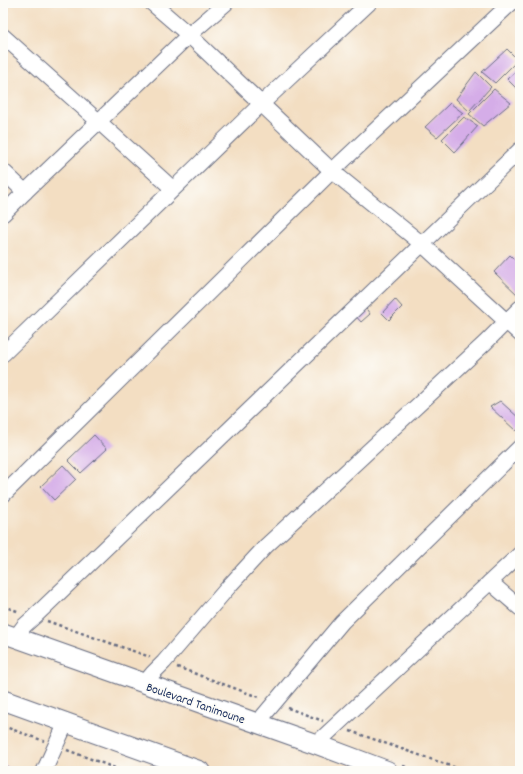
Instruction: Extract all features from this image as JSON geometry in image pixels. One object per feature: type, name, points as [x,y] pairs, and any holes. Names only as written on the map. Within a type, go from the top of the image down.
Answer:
[{"type":"main road","name":"Boulevard Tanimoune","points":[[9,636],[316,744],[388,771]]},
{"type":"main road","points":[[3,700],[200,771]]},
{"type":"street","points":[[152,3],[189,35],[332,171],[422,244],[520,334]]},
{"type":"street","points":[[3,214],[98,121],[189,35],[226,3]]},
{"type":"street","points":[[3,354],[172,189],[369,3]]},
{"type":"street","points":[[3,495],[332,171],[510,3]]},
{"type":"street","points":[[3,36],[172,189]]},
{"type":"street","points":[[9,636],[34,617],[520,150]]},
{"type":"street","points":[[3,171],[25,192]]},
{"type":"street","points":[[144,684],[266,546],[460,367],[520,308]]},
{"type":"street","points":[[258,724],[342,622],[520,447]]},
{"type":"street","points":[[316,744],[520,554]]},
{"type":"street","points":[[490,582],[520,608]]},
{"type":"street","points":[[44,771],[66,723]]},
{"type":"path","points":[[3,606],[164,662],[336,726],[465,771]]},
{"type":"building","points":[[507,49],[518,60],[495,83],[482,72]]},
{"type":"building","points":[[520,67],[520,86],[516,88],[507,79]]},
{"type":"building","points":[[476,72],[491,87],[469,111],[456,99]]},
{"type":"building","points":[[494,89],[511,103],[483,126],[469,114]]},
{"type":"building","points":[[450,103],[463,113],[437,137],[425,127]]},
{"type":"building","points":[[464,117],[478,126],[455,152],[442,139]]},
{"type":"building","points":[[510,255],[520,265],[520,297],[494,272]]},
{"type":"building","points":[[395,299],[402,307],[389,320],[382,313]]},
{"type":"building","points":[[364,306],[370,314],[361,322],[354,314]]},
{"type":"building","points":[[500,401],[520,419],[520,427],[516,431],[490,407]]},
{"type":"building","points":[[94,435],[107,449],[81,473],[68,460]]},
{"type":"building","points":[[63,465],[76,479],[54,500],[41,486]]},
{"type":"building","points":[[3,765],[17,771],[3,771]]}]
